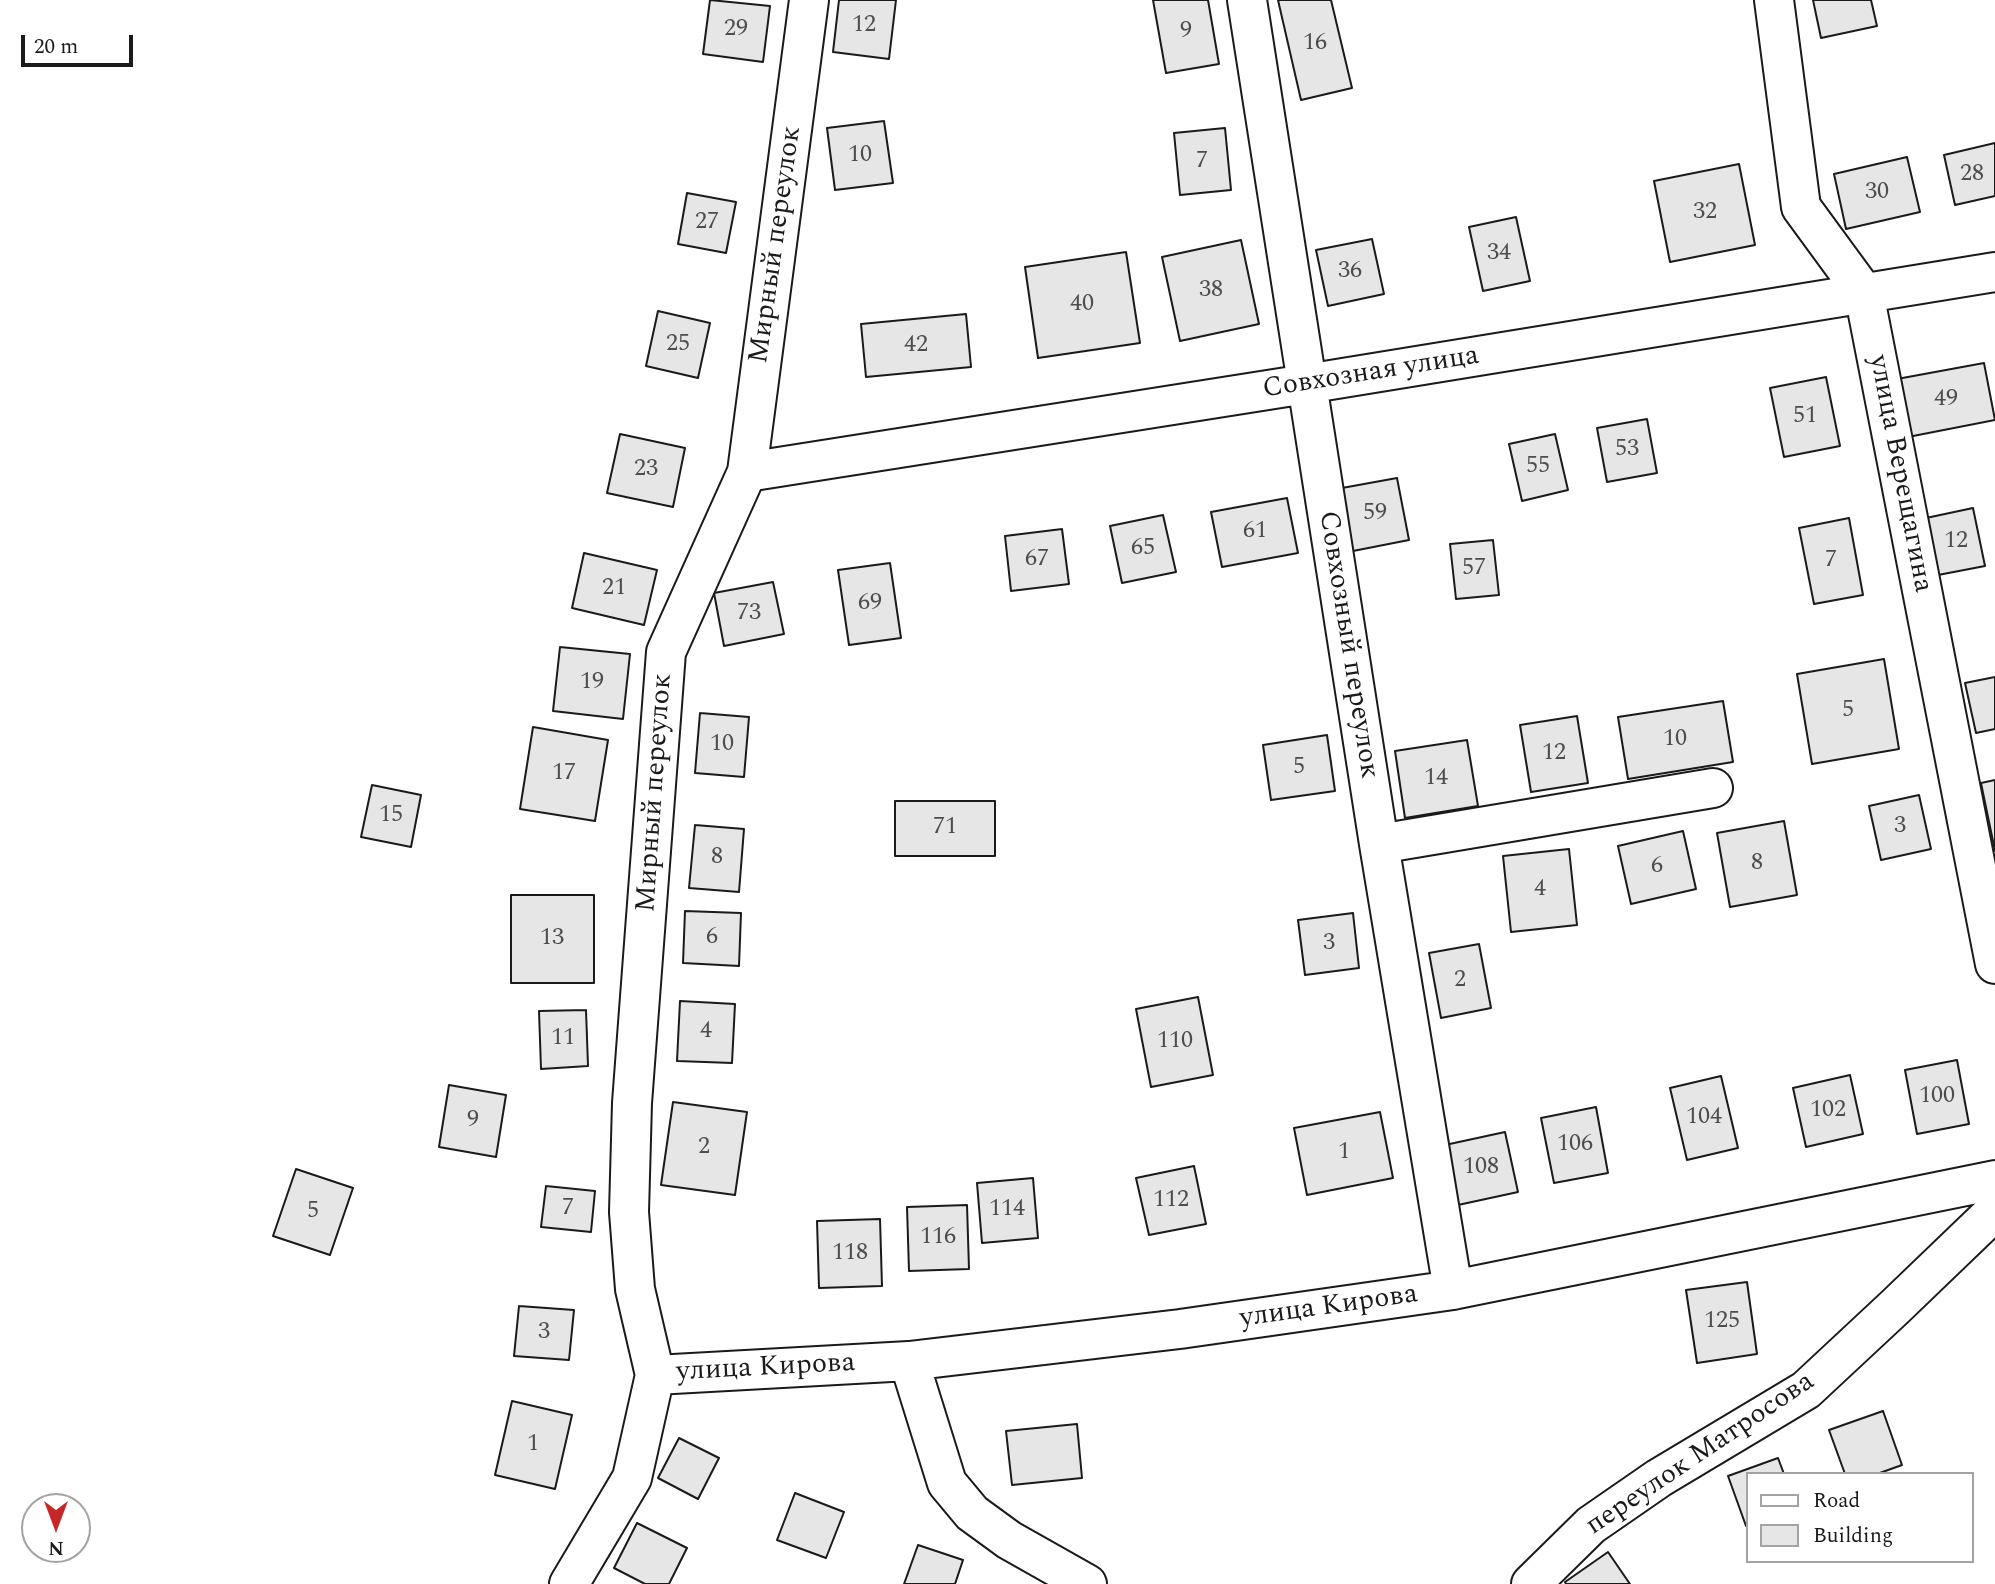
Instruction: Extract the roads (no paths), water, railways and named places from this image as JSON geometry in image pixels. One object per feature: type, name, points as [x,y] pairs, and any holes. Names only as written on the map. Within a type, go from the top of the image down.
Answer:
[{"type":"street","name":"Мирный переулок","points":[[569,1584],[632,1478],[655,1375],[635,1289],[629,1212],[632,1103],[666,652],[747,472],[809,0]]},
{"type":"street","name":"Совхозный переулок","points":[[1247,0],[1379,844],[1453,1290]]},
{"type":"street","name":"улица Верещагина","points":[[1774,0],[1801,207],[1864,293],[1995,964]]},
{"type":"street","name":"Совхозная улица","points":[[747,472],[1995,272]]},
{"type":"street","points":[[1379,844],[1713,788]]},
{"type":"street","name":"улица Кирова","points":[[655,1375],[909,1361],[1180,1329],[1453,1290],[1995,1180]]},
{"type":"street","name":"переулок Матросова","points":[[1531,1584],[1591,1525],[1659,1478],[1806,1390],[1995,1211]]},
{"type":"street","points":[[909,1361],[947,1483],[972,1513],[1009,1539],[1087,1584]]}]
